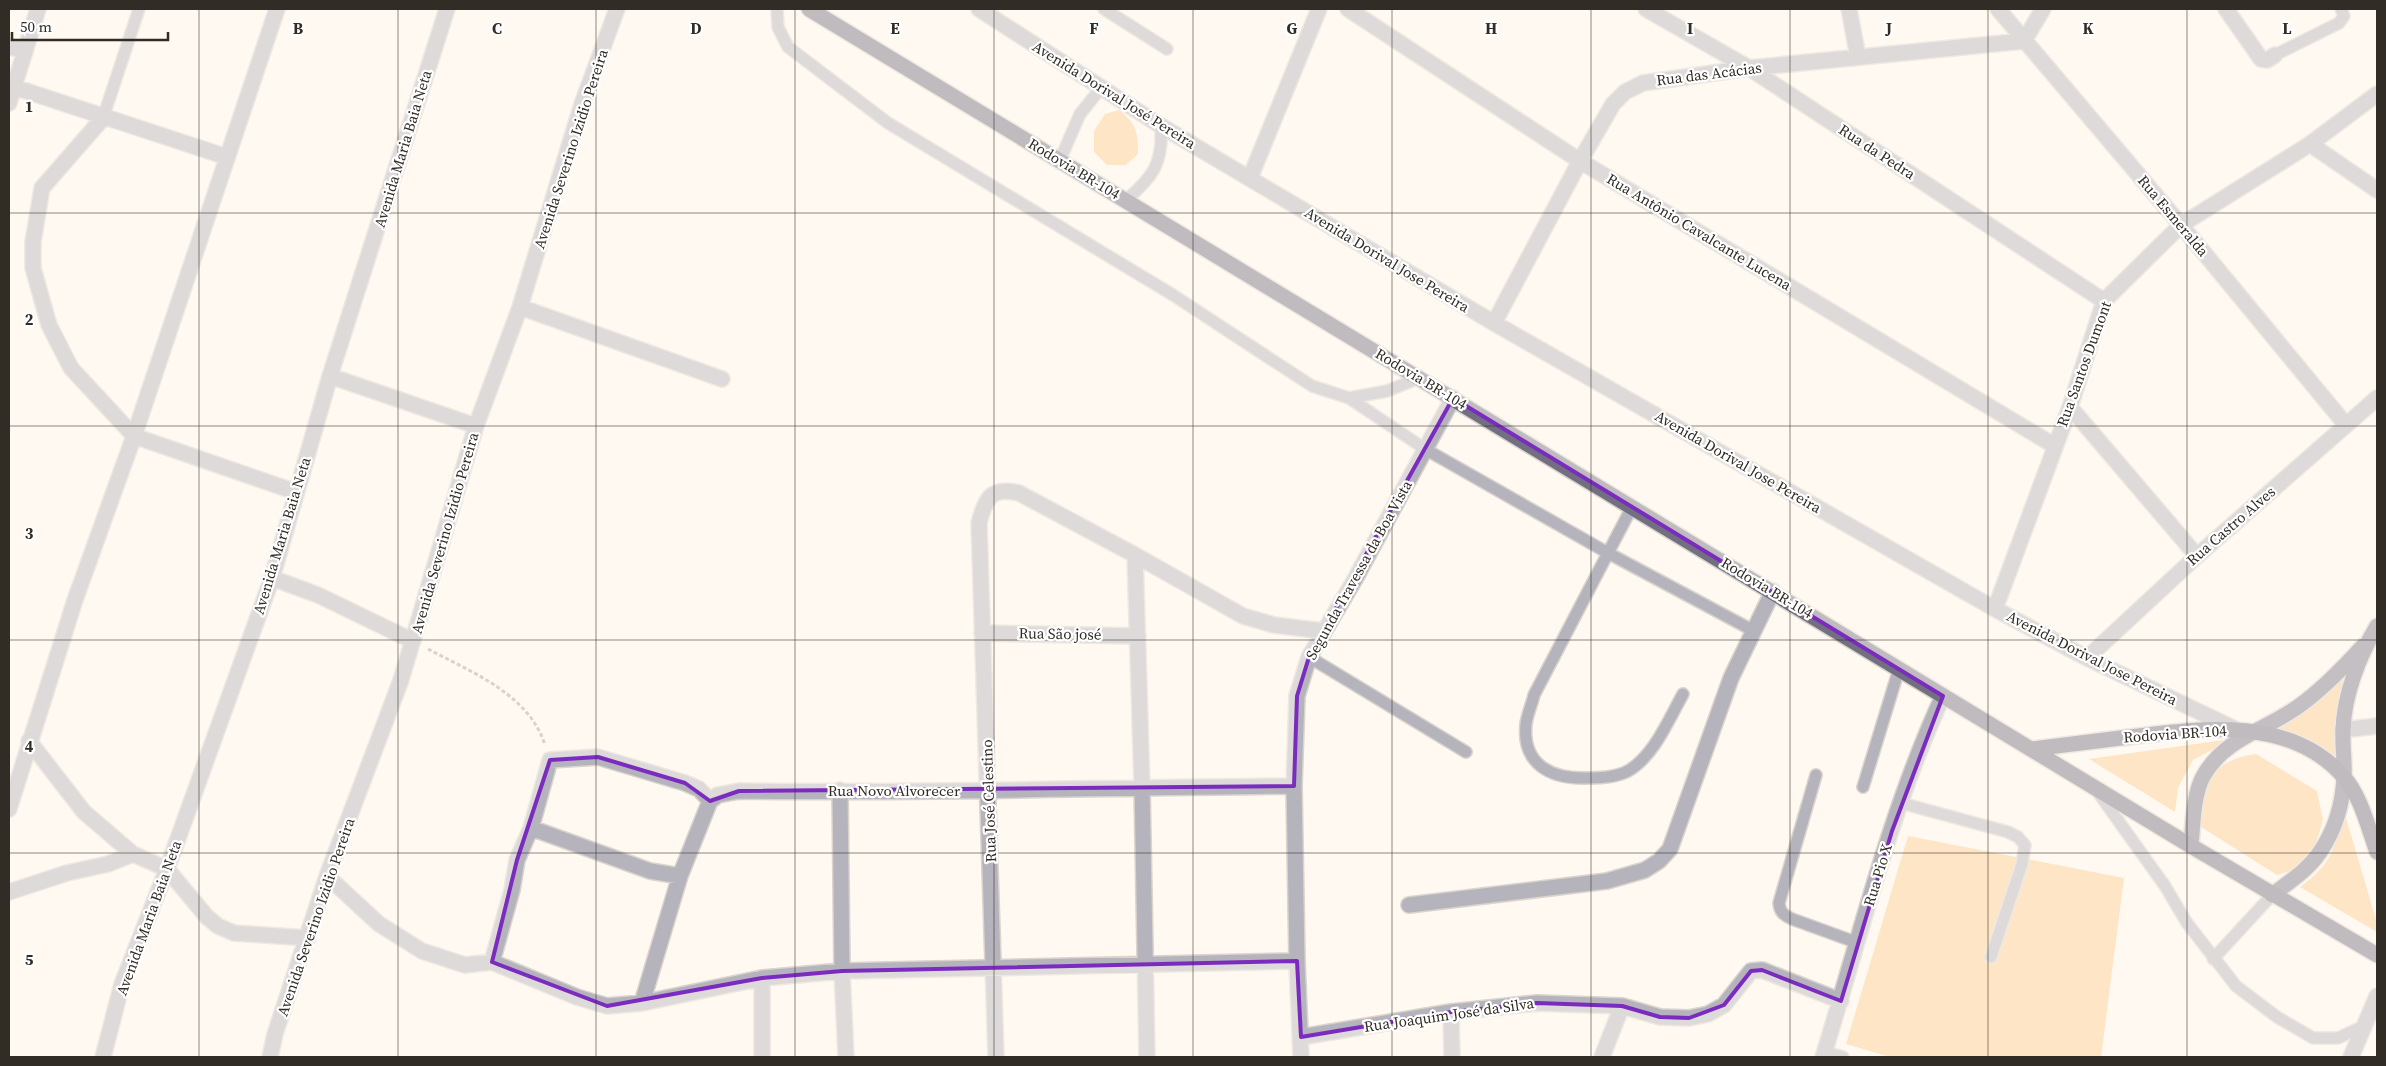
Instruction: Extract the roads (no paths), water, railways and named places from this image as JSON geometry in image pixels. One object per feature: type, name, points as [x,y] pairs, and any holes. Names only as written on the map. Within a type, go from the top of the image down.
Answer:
[{"type":"highway","name":"Rodovia BR-104","points":[[809,9],[2272,895],[2377,955]]},
{"type":"highway","name":"Rodovia BR-104","points":[[2032,749],[2169,732],[2235,729],[2283,738],[2316,753],[2344,777],[2364,815],[2377,852]]},
{"type":"main road","points":[[2272,895],[2305,870],[2319,853],[2334,827],[2344,777],[2342,730],[2347,702],[2374,632]]},
{"type":"main road","points":[[2191,846],[2194,811],[2203,777],[2212,764],[2231,745],[2297,708],[2339,673],[2374,632]]},
{"type":"street","points":[[9,103],[38,9]]},
{"type":"street","points":[[9,809],[75,600],[134,436],[277,9]]},
{"type":"street","name":"Avenida Maria Baia Neta","points":[[103,1057],[122,984],[167,870],[272,578],[330,376],[447,9]]},
{"type":"street","name":"Avenida Severino Izidio Pereira","points":[[270,1057],[275,1034],[327,876],[401,680],[476,426],[520,307],[582,104],[618,9]]},
{"type":"street","name":"Avenida Dorival José Pereira","points":[[980,9],[1161,126],[1250,178]]},
{"type":"street","points":[[1250,178],[1319,9]]},
{"type":"street","name":"Rua Antônio Cavalcante Lucena","points":[[1348,9],[1580,161],[2055,446]]},
{"type":"street","name":"Rua da Pedra","points":[[1646,9],[1748,68],[2104,301]]},
{"type":"street","points":[[1849,9],[1858,57]]},
{"type":"street","name":"Rua Esmeralda","points":[[1998,9],[2181,225],[2346,425]]},
{"type":"street","points":[[2024,41],[2043,9]]},
{"type":"street","points":[[2226,9],[2261,59],[2266,60],[2275,55]]},
{"type":"street","name":"Rua das Acácias","points":[[1494,323],[1580,161],[1613,104],[1625,92],[1643,83],[1748,68],[2024,41]]},
{"type":"street","points":[[9,46],[25,52]]},
{"type":"street","points":[[14,87],[103,118],[227,157]]},
{"type":"street","name":"Rua Santos Dumont","points":[[1995,608],[2070,407],[2104,301],[2181,225],[2310,144],[2377,94]]},
{"type":"street","points":[[103,118],[42,188],[33,242],[33,268],[48,325],[72,368],[134,436],[296,492]]},
{"type":"street","points":[[2310,144],[2377,190]]},
{"type":"street","name":"Avenida Dorival Jose Pereira","points":[[1250,178],[1494,323],[1995,608],[2087,658],[2235,729]]},
{"type":"street","points":[[520,307],[722,379]]},
{"type":"street","points":[[330,376],[476,426]]},
{"type":"street","name":"Segunda Travessa da Boa Vista","points":[[1301,1057],[1297,961],[1294,786],[1297,696],[1309,657],[1355,578],[1453,398]]},
{"type":"street","name":"Rua Castro Alves","points":[[2087,658],[2197,556],[2377,398]]},
{"type":"street","points":[[2070,407],[2197,556]]},
{"type":"street","name":"Rua José Celestino","points":[[996,1057],[979,523],[983,508],[990,496],[1006,490],[1019,493],[1243,616],[1274,625],[1323,631]]},
{"type":"street","points":[[1135,555],[1147,1057]]},
{"type":"street","points":[[272,578],[318,595],[413,641]]},
{"type":"street","points":[[1409,906],[1607,881],[1645,870],[1659,861],[1670,849],[1731,678],[1772,592]]},
{"type":"street","name":"Rua São josé","points":[[982,633],[1138,636]]},
{"type":"street","name":"Rua Pio X","points":[[1824,1054],[1901,803],[1927,732],[1944,696]]},
{"type":"street","points":[[2342,730],[2377,726]]},
{"type":"street","points":[[29,741],[84,812],[133,854],[167,870],[218,926],[234,933],[308,938]]},
{"type":"street","points":[[492,962],[512,890],[517,860],[531,828],[550,760],[598,757],[685,783],[699,789],[710,800],[680,876],[642,1002]]},
{"type":"street","name":"Rua Novo Alvorecer","points":[[710,800],[718,795],[739,791],[988,791],[1142,786],[1294,786]]},
{"type":"street","points":[[840,790],[842,972],[846,1057]]},
{"type":"street","points":[[531,828],[650,871],[680,876]]},
{"type":"street","points":[[9,892],[67,872],[108,864],[133,854]]},
{"type":"street","points":[[327,876],[379,924],[422,951],[465,966],[492,962],[578,997],[607,1006],[642,1002],[762,978],[842,972],[1297,961]]},
{"type":"street","name":"Rua Joaquim José da Silva","points":[[1301,1037],[1451,1012],[1537,1003],[1622,1006],[1660,1017],[1689,1018],[1708,1014],[1724,1005],[1751,972],[1762,970],[1841,1002]]},
{"type":"street","points":[[762,978],[762,1057]]},
{"type":"street","points":[[2351,1057],[2376,1004]]},
{"type":"street","points":[[1602,1057],[1622,1006]]},
{"type":"street","points":[[1451,1012],[1452,1057]]},
{"type":"lane","points":[[103,118],[139,9]]},
{"type":"lane","points":[[777,9],[778,27],[788,47],[888,123],[1173,295],[1284,370],[1312,386],[1349,398],[1425,449],[1608,553],[1754,630]]},
{"type":"lane","points":[[1104,9],[1167,49]]},
{"type":"lane","points":[[2275,55],[2339,23],[2344,16],[2341,9]]},
{"type":"lane","points":[[1060,160],[1080,114],[1101,88]]},
{"type":"lane","points":[[1126,200],[1155,169],[1162,149],[1161,126]]},
{"type":"lane","points":[[1349,398],[1387,391],[1419,378]]},
{"type":"lane","points":[[1632,506],[1534,695],[1526,724],[1531,757],[1543,769],[1554,775],[1578,778],[1607,778],[1628,771],[1643,759],[1683,694]]},
{"type":"lane","points":[[1309,657],[1466,752]]},
{"type":"lane","points":[[1863,787],[1899,669]]},
{"type":"lane","points":[[1816,775],[1779,903],[1780,910],[1782,914],[1792,919],[1858,943]]},
{"type":"lane","points":[[2093,786],[2165,886],[2187,923],[2236,986],[2277,1017],[2314,1038],[2338,1038],[2366,1025]]},
{"type":"lane","points":[[1901,803],[2008,832],[2018,836],[2025,845],[2022,864],[1992,957]]},
{"type":"lane","points":[[2213,958],[2272,895]]},
{"type":"lane","points":[[1824,1054],[1842,1057]]}]
